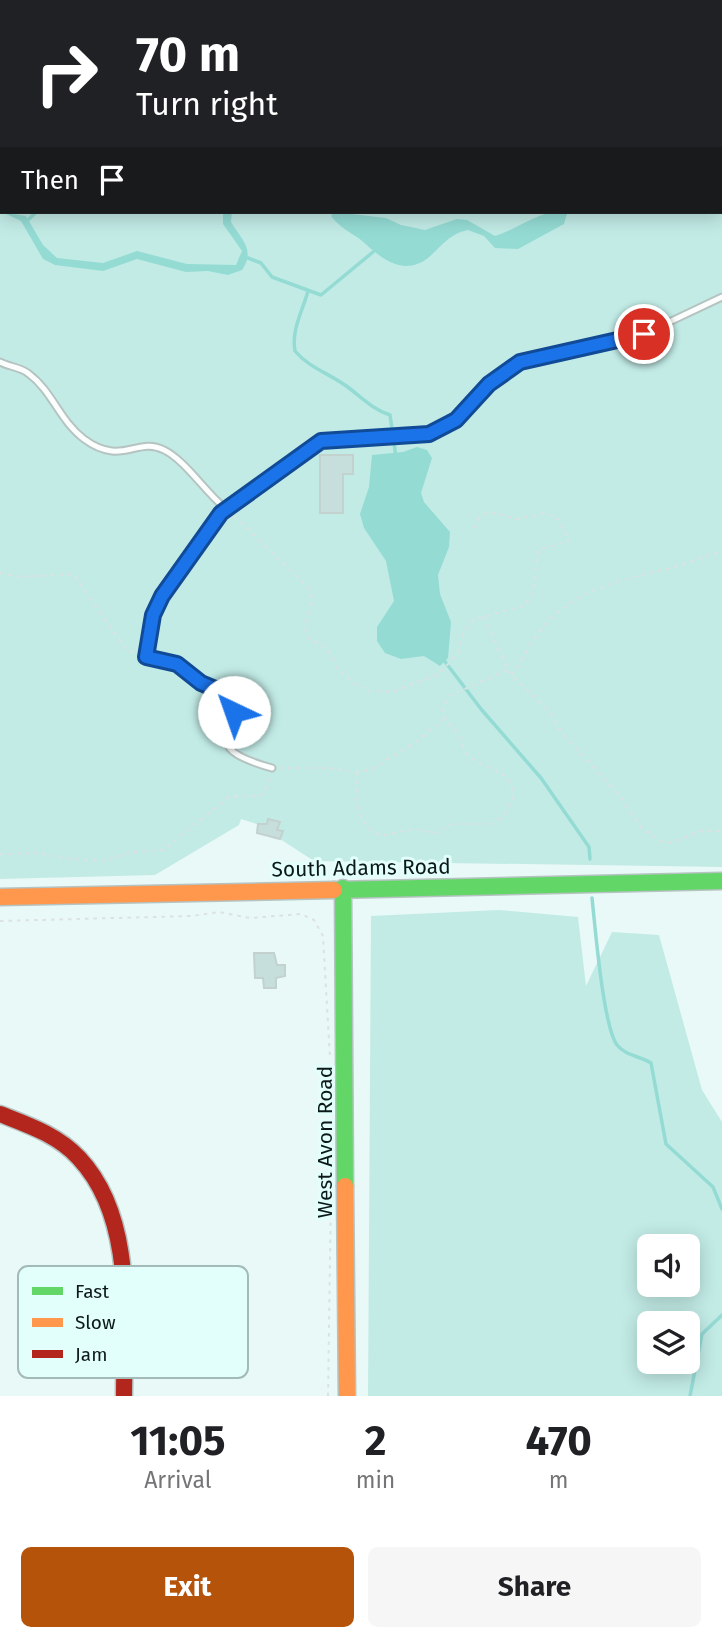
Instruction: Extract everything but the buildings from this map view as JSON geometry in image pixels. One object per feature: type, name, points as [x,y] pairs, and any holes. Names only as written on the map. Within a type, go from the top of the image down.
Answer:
[{"type":"street","name":"South Adams Road","points":[[0,897],[722,881]]},
{"type":"street","name":"West Avon Road","points":[[343,888],[347,1396]]},
{"type":"street","points":[[0,1114],[47,1133],[68,1148],[93,1173],[118,1229],[122,1266]]},
{"type":"street","points":[[124,1378],[124,1396]]},
{"type":"lane","points":[[272,768],[238,757],[230,749],[227,737],[235,706],[231,697],[194,678],[177,664],[146,657],[153,615],[162,596],[199,541],[226,509],[321,441],[429,434],[456,420],[489,384],[520,362],[644,334],[722,298]]},
{"type":"lane","points":[[0,362],[26,371],[34,378],[62,418],[84,439],[108,451],[119,453],[141,446],[164,450],[226,509]]},
{"type":"path","points":[[226,509],[309,588],[312,605],[305,633],[315,643],[327,648],[336,667],[355,684],[370,691],[392,692],[439,674],[453,659],[466,629],[473,620],[525,606],[533,592],[537,550],[569,541],[560,520],[546,513],[517,519],[489,512],[480,516],[473,531]]},
{"type":"path","points":[[511,676],[545,625],[574,600],[610,582],[678,566],[701,555],[722,552]]},
{"type":"path","points":[[0,573],[20,577],[73,574],[125,648],[146,657]]},
{"type":"path","points":[[483,616],[511,676],[546,707],[566,738],[619,794],[641,828],[658,842],[670,844],[702,831],[722,831]]},
{"type":"path","points":[[0,854],[38,853],[61,858],[102,860],[133,852],[163,850],[229,797],[255,798],[262,795],[267,789],[272,768],[329,768],[357,772],[388,761],[443,720],[445,702],[458,691],[507,670]]},
{"type":"path","points":[[357,772],[356,807],[370,829],[381,836],[413,829],[435,833],[452,824],[487,825],[500,820],[512,800],[509,782],[502,772],[468,756],[458,734],[443,720]]},
{"type":"path","points":[[0,921],[191,916],[219,912],[250,918],[300,914],[309,917],[323,936],[330,1057]]},
{"type":"path","points":[[328,1396],[331,1189]]},
{"type":"shaded area","points":[[0,214],[722,214],[722,867],[314,861],[280,839],[282,832],[277,830],[279,823],[263,826],[241,819],[239,825],[155,875],[0,879]]},
{"type":"shaded area","points":[[499,910],[578,917],[586,986],[612,932],[659,935],[702,1090],[722,1122],[722,1396],[368,1396],[371,916]]},
{"type":"water","points":[[6,214],[26,216],[43,245],[57,258],[103,263],[137,251],[187,264],[236,265],[242,251],[223,224],[223,214],[232,214],[231,222],[246,245],[248,256],[242,270],[228,275],[208,271],[186,272],[137,259],[103,271],[55,265],[43,259],[21,221]]},
{"type":"water","points":[[351,214],[386,218],[401,225],[425,230],[457,219],[467,220],[495,236],[545,214],[567,214],[564,224],[518,249],[495,248],[484,236],[468,230],[451,237],[428,258],[409,266],[383,258],[331,216]]},
{"type":"water","points":[[417,447],[427,450],[432,458],[421,493],[424,502],[450,532],[449,547],[438,575],[440,594],[451,622],[448,658],[440,666],[424,656],[401,659],[385,653],[377,641],[377,627],[394,601],[386,561],[364,528],[360,514],[369,487],[372,455],[403,452]]},
{"type":"waterway","points":[[29,219],[34,214]]},
{"type":"waterway","points":[[248,258],[261,263],[272,277],[321,295],[373,252]]},
{"type":"waterway","points":[[308,291],[296,328],[295,351],[373,407],[390,415],[396,457]]},
{"type":"waterway","points":[[443,659],[481,709],[541,778],[589,847],[590,859]]},
{"type":"waterway","points":[[592,898],[600,974],[612,1034],[621,1049],[651,1063],[666,1144],[713,1187],[722,1209]]},
{"type":"waterway","points":[[690,1396],[702,1334],[722,1315]]},
{"type":"traffic: fast","points":[[334,890],[722,881]]},
{"type":"traffic: fast","points":[[343,888],[345,1186]]},
{"type":"traffic: slow","points":[[0,897],[334,890]]},
{"type":"traffic: slow","points":[[345,1186],[347,1396]]},
{"type":"traffic: jam","points":[[0,1114],[62,1143],[79,1158],[97,1183],[110,1210],[122,1266]]},
{"type":"traffic: jam","points":[[124,1378],[124,1396]]},
{"type":"route","points":[[234,712],[233,701],[225,693],[201,683],[177,664],[146,657],[148,634],[162,596],[221,513],[321,441],[429,434],[456,420],[489,384],[520,362],[541,355],[603,345],[644,334]]}]
